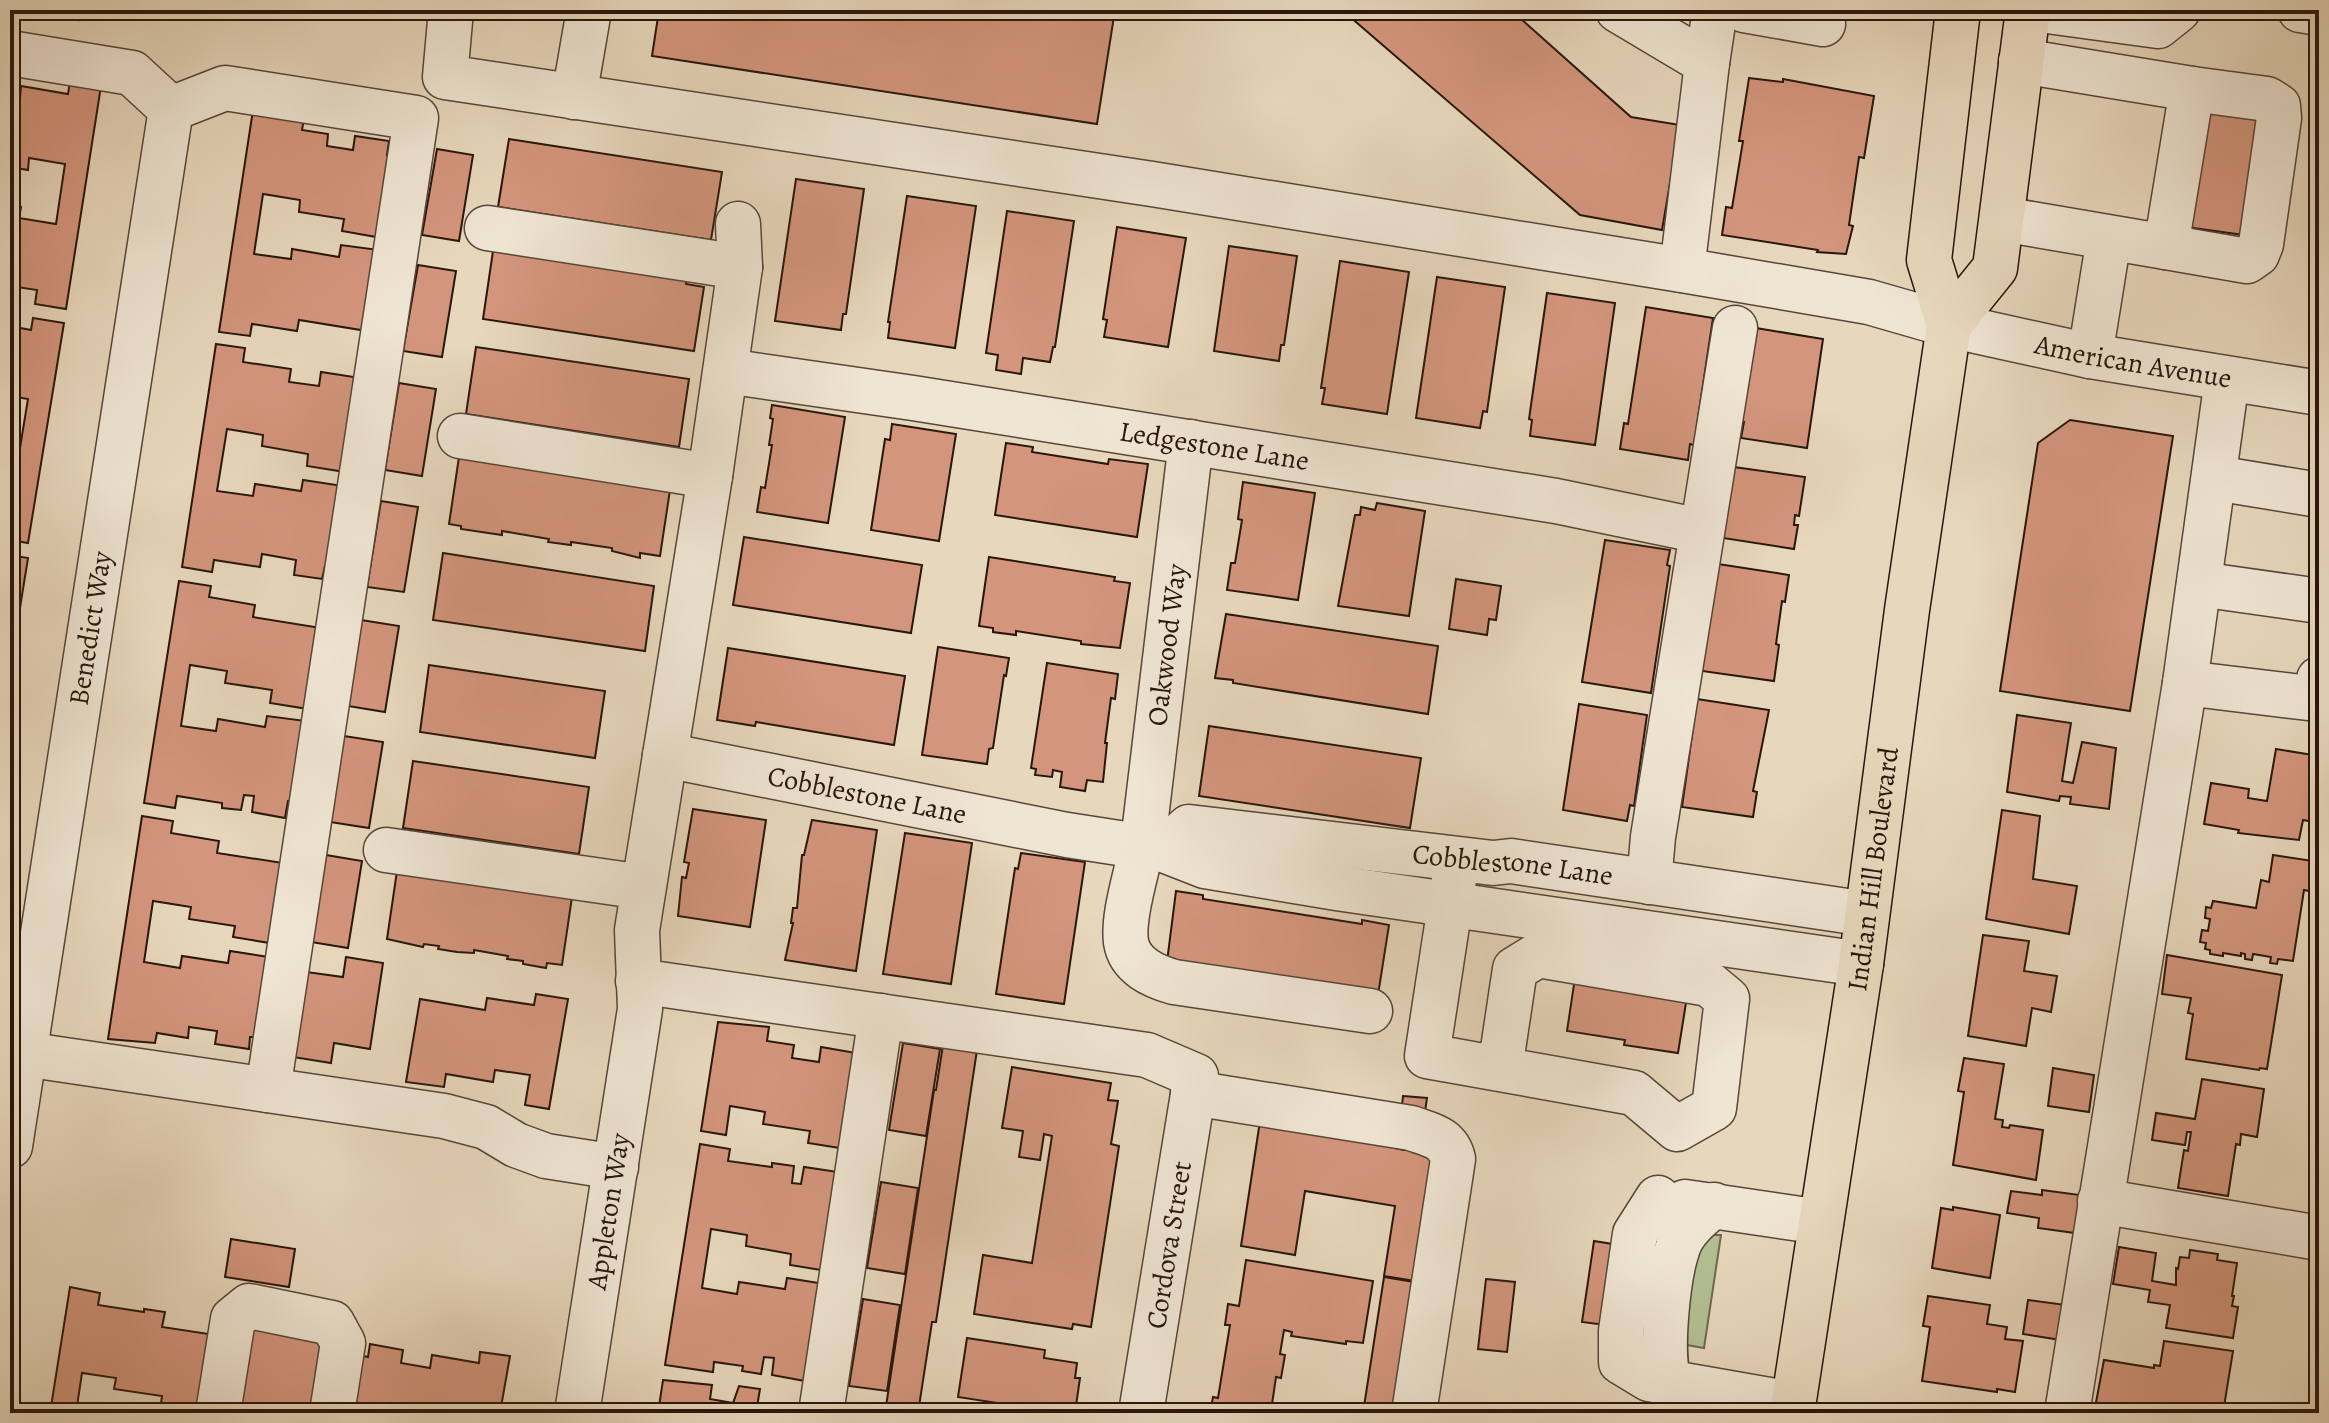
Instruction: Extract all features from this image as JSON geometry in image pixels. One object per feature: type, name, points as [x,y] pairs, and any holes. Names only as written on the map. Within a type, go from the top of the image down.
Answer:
[{"type":"main road","points":[[1949,325],[1929,260],[1958,10]]},
{"type":"main road","points":[[1949,325],[1995,268],[2028,10]]},
{"type":"main road","name":"Indian Hill Boulevard","points":[[1793,1409],[1861,964],[1907,610],[1949,325]]},
{"type":"street","name":"American Avenue","points":[[451,10],[445,77],[1152,184],[1682,270],[1869,302],[1949,325],[2090,356],[2319,393]]},
{"type":"street","points":[[574,97],[589,10]]},
{"type":"street","points":[[1618,10],[1707,63]]},
{"type":"street","points":[[1682,270],[1715,10]]},
{"type":"street","points":[[1744,10],[1823,24]]},
{"type":"street","points":[[2040,10],[2158,26],[2178,10]]},
{"type":"street","points":[[2300,10],[2319,13]]},
{"type":"street","points":[[10,53],[132,73],[171,109],[225,88],[416,118],[268,1090]]},
{"type":"street","points":[[2002,219],[2247,261],[2257,254],[2261,244],[2279,118],[2278,106],[2267,99],[2021,61]]},
{"type":"street","points":[[2166,247],[2192,89]]},
{"type":"street","name":"Benedict Way","points":[[10,1146],[171,109]]},
{"type":"street","name":"Appleton Way","points":[[577,1413],[616,1167],[639,995],[637,930],[643,887],[726,371],[740,267],[738,224]]},
{"type":"street","points":[[487,228],[740,267]]},
{"type":"street","points":[[2090,356],[2109,238]]},
{"type":"street","points":[[1649,882],[1653,837],[1735,328]]},
{"type":"street","name":"Ledgestone Lane","points":[[726,371],[1556,501],[1701,531]]},
{"type":"street","points":[[2067,1413],[2185,683],[2227,379]]},
{"type":"street","points":[[460,436],[710,476]]},
{"type":"street","name":"Oakwood Way","points":[[1191,442],[1153,848],[1126,926],[1126,942],[1131,956],[1140,966],[1153,976],[1174,982],[1370,1011]]},
{"type":"street","points":[[2215,478],[2319,495]]},
{"type":"street","points":[[2199,584],[2319,601]]},
{"type":"street","points":[[2185,683],[2317,699],[2319,679]]},
{"type":"street","name":"Cobblestone Lane","points":[[665,755],[1052,832],[1153,848],[1205,866],[1861,964]]},
{"type":"street","name":"Cobblestone Lane","points":[[1153,848],[1189,827],[1457,860],[1511,861],[1867,914]]},
{"type":"street","points":[[386,850],[643,887]]},
{"type":"street","points":[[1457,860],[1427,1056],[1634,1093],[1677,1129],[1714,1108],[1727,999],[1709,984],[1538,955],[1515,969],[1500,1069]]},
{"type":"street","points":[[639,995],[881,1016],[1147,1055],[1195,1084],[1411,1128],[1444,1141],[1453,1159],[1414,1413]]},
{"type":"street","points":[[821,1413],[881,1016]]},
{"type":"street","points":[[24,1054],[465,1120],[546,1156],[616,1167]]},
{"type":"street","name":"Cordova Street","points":[[1141,1413],[1195,1084]]},
{"type":"street","points":[[1793,1409],[1649,1379],[1621,1362],[1621,1331],[1635,1234],[1646,1197],[1821,1222]]},
{"type":"street","points":[[2100,1201],[2319,1238]]},
{"type":"street","points":[[1684,1385],[1664,1369],[1665,1338],[1678,1246],[1691,1225],[1714,1205]]},
{"type":"street","points":[[218,1413],[233,1319],[249,1306],[332,1323],[343,1343],[332,1413]]},
{"type":"green space","points":[[1709,1235],[1721,1235],[1704,1348],[1679,1340],[1680,1281]]},
{"type":"building","points":[[15,10],[81,10],[79,20]]},
{"type":"building","points":[[659,10],[1115,10],[1097,124],[652,56]]},
{"type":"building","points":[[1342,10],[1511,10],[1631,117],[1680,125],[1662,230],[1580,215]]},
{"type":"building","points":[[1749,78],[1783,82],[1783,79],[1874,96],[1864,158],[1859,157],[1849,225],[1853,226],[1846,254],[1817,252],[1722,235],[1726,207],[1732,208]]},
{"type":"building","points":[[70,81],[101,86],[66,309],[35,304],[37,290],[10,286],[10,205],[21,207],[19,218],[56,224],[65,164],[29,158],[28,170],[10,167],[10,97],[20,99],[21,86],[68,94]]},
{"type":"building","points":[[2205,101],[2270,111],[2251,236],[2186,227]]},
{"type":"building","points":[[253,110],[304,118],[302,130],[328,134],[327,146],[353,150],[355,136],[389,141],[387,155],[394,156],[382,238],[342,231],[344,219],[299,212],[300,200],[263,194],[254,254],[291,259],[292,249],[339,257],[341,245],[379,250],[367,331],[299,320],[297,331],[252,324],[250,336],[219,332]]},
{"type":"building","points":[[509,139],[722,172],[711,240],[498,207]]},
{"type":"building","points":[[437,149],[473,155],[459,241],[422,235]]},
{"type":"building","points":[[796,179],[864,189],[841,330],[775,321]]},
{"type":"building","points":[[907,196],[976,206],[955,348],[888,338]]},
{"type":"building","points":[[1007,211],[1074,221],[1055,347],[1050,362],[1023,358],[1021,374],[996,370],[998,355],[986,353]]},
{"type":"building","points":[[1117,227],[1186,238],[1168,347],[1104,337],[1107,320],[1103,319]]},
{"type":"building","points":[[1229,246],[1297,256],[1279,361],[1214,351]]},
{"type":"building","points":[[493,251],[687,280],[686,284],[704,287],[694,351],[483,319]]},
{"type":"building","points":[[1340,261],[1409,272],[1387,414],[1322,404],[1325,388],[1321,388]]},
{"type":"building","points":[[418,265],[456,271],[442,357],[403,351]]},
{"type":"building","points":[[1437,277],[1505,287],[1487,412],[1483,411],[1480,428],[1416,418]]},
{"type":"building","points":[[1547,293],[1615,303],[1595,445],[1530,436],[1532,420],[1529,419]]},
{"type":"building","points":[[1646,307],[1713,318],[1694,445],[1690,444],[1688,460],[1620,449],[1624,423],[1628,424]]},
{"type":"building","points":[[33,318],[64,323],[28,543],[10,540],[10,458],[18,460],[28,399],[10,396],[10,326],[31,330]]},
{"type":"building","points":[[1756,328],[1823,339],[1807,448],[1741,438]]},
{"type":"building","points":[[216,344],[245,348],[243,362],[291,369],[289,382],[319,386],[321,372],[354,377],[345,472],[307,466],[308,454],[262,446],[263,435],[227,429],[217,491],[253,496],[255,484],[301,491],[303,480],[343,486],[331,567],[325,566],[322,579],[294,575],[296,560],[262,554],[260,567],[214,560],[212,572],[182,567]]},
{"type":"building","points":[[476,347],[689,379],[679,447],[466,414]]},
{"type":"building","points":[[399,383],[436,389],[422,476],[385,470]]},
{"type":"building","points":[[772,405],[845,417],[828,523],[757,512],[761,487],[765,488],[772,445],[769,445]]},
{"type":"building","points":[[2070,420],[2173,436],[2130,711],[2000,691],[2038,443]]},
{"type":"building","points":[[892,424],[956,434],[939,541],[871,530],[885,439],[890,440]]},
{"type":"building","points":[[1006,443],[1033,447],[1032,452],[1108,464],[1109,459],[1148,464],[1137,537],[995,515]]},
{"type":"building","points":[[459,457],[670,490],[660,556],[640,553],[640,558],[612,551],[612,548],[548,542],[549,539],[502,531],[502,535],[461,529],[461,526],[449,524]]},
{"type":"building","points":[[1734,467],[1805,477],[1799,516],[1795,515],[1794,525],[1798,525],[1794,549],[1723,538]]},
{"type":"building","points":[[1243,482],[1315,493],[1298,600],[1227,590],[1242,520],[1238,519]]},
{"type":"building","points":[[381,501],[418,507],[404,592],[367,587]]},
{"type":"building","points":[[1377,503],[1425,511],[1409,616],[1338,606],[1355,515],[1360,515],[1361,507],[1375,510]]},
{"type":"building","points":[[744,537],[922,565],[911,633],[733,605]]},
{"type":"building","points":[[1605,540],[1670,550],[1651,693],[1582,682]]},
{"type":"building","points":[[443,553],[654,586],[645,651],[433,620]]},
{"type":"building","points":[[10,555],[28,558],[10,670]]},
{"type":"building","points":[[989,557],[1115,577],[1114,581],[1130,583],[1120,648],[1016,631],[1016,635],[993,632],[993,628],[979,626]]},
{"type":"building","points":[[1718,564],[1789,575],[1785,602],[1782,601],[1774,681],[1702,671]]},
{"type":"building","points":[[1456,579],[1501,586],[1496,620],[1489,619],[1487,635],[1449,629]]},
{"type":"building","points":[[179,581],[211,586],[209,597],[255,605],[253,617],[321,628],[308,709],[270,703],[272,690],[225,683],[227,671],[190,665],[181,726],[216,731],[218,719],[265,727],[267,716],[306,721],[293,801],[288,801],[285,818],[252,812],[254,796],[244,795],[241,810],[222,808],[222,803],[177,796],[175,808],[144,803]]},
{"type":"building","points":[[1226,614],[1438,646],[1428,714],[1215,678]]},
{"type":"building","points":[[361,620],[399,626],[385,712],[348,706]]},
{"type":"building","points":[[938,647],[1009,658],[993,748],[989,749],[987,764],[922,755]]},
{"type":"building","points":[[728,648],[905,676],[894,745],[756,722],[755,726],[717,720]]},
{"type":"building","points":[[1047,663],[1118,674],[1115,699],[1111,698],[1103,782],[1087,780],[1085,791],[1060,787],[1062,772],[1053,770],[1052,777],[1035,775],[1036,769],[1031,768]]},
{"type":"building","points":[[429,665],[605,691],[595,758],[420,732]]},
{"type":"building","points":[[1697,699],[1769,710],[1753,791],[1757,792],[1753,817],[1682,807]]},
{"type":"building","points":[[1579,704],[1647,715],[1634,806],[1630,805],[1627,821],[1563,810]]},
{"type":"building","points":[[2017,715],[2071,723],[2062,781],[2073,783],[2082,742],[2116,748],[2109,809],[2070,804],[2071,797],[2060,796],[2059,801],[2007,792]]},
{"type":"building","points":[[1209,726],[1421,758],[1410,828],[1199,796]]},
{"type":"building","points":[[344,736],[383,742],[369,828],[330,822]]},
{"type":"building","points":[[2276,749],[2319,756],[2319,792],[2314,822],[2303,820],[2299,840],[2238,833],[2239,830],[2204,824],[2211,783],[2249,789],[2248,798],[2267,801]]},
{"type":"building","points":[[413,761],[589,787],[579,854],[403,828]]},
{"type":"building","points":[[693,809],[766,820],[750,927],[678,916],[682,877],[686,878],[689,863],[684,862]]},
{"type":"building","points":[[2002,810],[2040,816],[2033,879],[2077,886],[2069,934],[1986,919]]},
{"type":"building","points":[[142,816],[173,821],[171,833],[219,841],[217,853],[283,863],[270,943],[233,937],[235,926],[189,919],[191,907],[153,901],[144,962],[180,968],[182,956],[228,963],[230,951],[269,957],[257,1037],[250,1037],[249,1049],[215,1044],[217,1031],[189,1027],[188,1038],[157,1033],[155,1043],[108,1039]]},
{"type":"building","points":[[812,820],[877,830],[856,971],[785,960],[793,908],[797,908],[802,855]]},
{"type":"building","points":[[905,833],[972,843],[951,984],[883,974]]},
{"type":"building","points":[[1021,853],[1085,862],[1064,1004],[996,994],[1015,868],[1018,869]]},
{"type":"building","points":[[326,855],[362,861],[348,948],[311,942]]},
{"type":"building","points":[[2273,855],[2313,861],[2309,891],[2304,890],[2293,961],[2278,959],[2277,964],[2270,963],[2271,957],[2253,954],[2252,960],[2245,959],[2245,954],[2241,953],[2241,956],[2210,954],[2210,950],[2205,949],[2206,943],[2200,942],[2202,930],[2208,931],[2210,919],[2205,918],[2206,907],[2211,908],[2213,901],[2256,908],[2261,880],[2269,882]]},
{"type":"building","points":[[397,871],[572,897],[562,965],[547,963],[546,968],[507,959],[508,956],[474,950],[474,953],[457,952],[438,949],[439,946],[424,944],[423,947],[387,939]]},
{"type":"building","points":[[1176,891],[1203,895],[1203,899],[1362,924],[1362,920],[1389,925],[1378,995],[1167,962]]},
{"type":"building","points":[[1983,935],[2029,941],[2024,971],[2057,976],[2051,1012],[2032,1008],[2026,1046],[1968,1036]]},
{"type":"building","points":[[2167,955],[2282,975],[2267,1069],[2186,1059],[2193,1014],[2188,1013],[2191,998],[2162,994]]},
{"type":"building","points":[[346,957],[383,963],[370,1049],[334,1043],[331,1063],[293,1057],[307,972],[343,977]]},
{"type":"building","points":[[1576,971],[1689,984],[1678,1053],[1624,1045],[1625,1040],[1567,1031]]},
{"type":"building","points":[[536,994],[568,999],[549,1109],[525,1105],[530,1075],[495,1070],[493,1082],[446,1074],[444,1087],[406,1082],[420,999],[485,1010],[487,998],[534,1005]]},
{"type":"building","points":[[718,1022],[769,1027],[767,1041],[794,1045],[792,1058],[819,1062],[821,1047],[856,1053],[846,1149],[808,1143],[810,1131],[763,1124],[765,1112],[730,1106],[726,1135],[701,1131]]},
{"type":"building","points":[[903,1043],[940,1049],[926,1136],[889,1130]]},
{"type":"building","points":[[943,1045],[977,1050],[936,1322],[932,1322],[918,1413],[885,1413],[934,1090]]},
{"type":"building","points":[[1964,1058],[2004,1064],[1995,1119],[2003,1120],[2002,1127],[2009,1128],[2010,1125],[2043,1130],[2036,1180],[1953,1165],[1964,1092],[1958,1091]]},
{"type":"building","points":[[1012,1067],[1111,1083],[1108,1100],[1118,1101],[1111,1144],[1119,1146],[1091,1327],[1073,1324],[1072,1329],[974,1314],[983,1255],[1032,1263],[1052,1136],[1044,1134],[1040,1160],[1019,1157],[1023,1131],[1002,1128]]},
{"type":"building","points":[[2053,1068],[2094,1075],[2089,1112],[2048,1106]]},
{"type":"building","points":[[2202,1079],[2264,1089],[2257,1137],[2241,1134],[2240,1145],[2236,1144],[2228,1196],[2178,1188],[2184,1150],[2188,1151],[2191,1132],[2187,1132],[2185,1145],[2152,1140],[2156,1113],[2195,1119]]},
{"type":"building","points":[[1403,1096],[1427,1098],[1424,1119],[1401,1115]]},
{"type":"building","points":[[1260,1121],[1396,1143],[1395,1148],[1404,1150],[1406,1139],[1435,1155],[1415,1281],[1384,1276],[1395,1206],[1305,1191],[1295,1255],[1241,1246]]},
{"type":"building","points":[[700,1144],[730,1149],[728,1161],[772,1167],[772,1163],[794,1166],[792,1183],[801,1184],[804,1167],[838,1172],[827,1271],[790,1265],[791,1254],[746,1246],[747,1235],[711,1229],[702,1288],[737,1294],[739,1282],[785,1289],[787,1278],[825,1284],[805,1381],[772,1375],[774,1358],[764,1357],[761,1374],[742,1371],[743,1366],[714,1362],[713,1372],[665,1365]]},
{"type":"building","points":[[881,1182],[918,1188],[905,1274],[867,1268]]},
{"type":"building","points":[[2042,1190],[2080,1195],[2075,1233],[2038,1228],[2039,1218],[2007,1213],[2011,1191],[2042,1195]]},
{"type":"building","points":[[1953,1207],[2000,1215],[1990,1278],[1932,1268],[1941,1208],[1953,1210]]},
{"type":"building","points":[[231,1239],[295,1249],[289,1287],[225,1277]]},
{"type":"building","points":[[1594,1241],[1631,1247],[1679,1340],[1582,1322]]},
{"type":"building","points":[[2119,1247],[2156,1253],[2152,1281],[2176,1285],[2176,1268],[2180,1257],[2189,1258],[2190,1250],[2218,1254],[2217,1260],[2237,1263],[2232,1306],[2238,1307],[2233,1338],[2166,1328],[2170,1305],[2148,1302],[2150,1290],[2113,1284]]},
{"type":"building","points":[[1246,1260],[1373,1281],[1363,1343],[1346,1341],[1346,1344],[1291,1336],[1292,1332],[1284,1330],[1280,1354],[1285,1355],[1281,1378],[1276,1377],[1271,1411],[1280,1413],[1210,1413],[1213,1397],[1218,1398],[1230,1325],[1225,1325],[1228,1304],[1239,1306]]},
{"type":"building","points":[[1384,1277],[1420,1283],[1400,1413],[1363,1413]]},
{"type":"building","points":[[1486,1279],[1515,1282],[1507,1352],[1478,1349]]},
{"type":"building","points":[[70,1287],[100,1293],[98,1305],[165,1312],[162,1327],[209,1334],[196,1413],[160,1410],[162,1396],[114,1389],[116,1378],[82,1373],[76,1413],[50,1413]]},
{"type":"building","points":[[1928,1296],[1990,1305],[1987,1324],[2007,1327],[2005,1339],[2023,1341],[2015,1392],[1922,1381],[1930,1327],[1923,1326]]},
{"type":"building","points":[[863,1299],[900,1305],[887,1391],[849,1386]]},
{"type":"building","points":[[2028,1300],[2066,1305],[2061,1340],[2023,1334]]},
{"type":"building","points":[[250,1324],[326,1336],[313,1413],[236,1411]]},
{"type":"building","points":[[967,1338],[1045,1350],[1044,1358],[1077,1363],[1075,1378],[1080,1378],[1075,1413],[1023,1413],[1023,1407],[958,1397]]},
{"type":"building","points":[[2164,1341],[2233,1351],[2223,1413],[2094,1413],[2104,1360],[2154,1368],[2154,1365],[2160,1366]]},
{"type":"building","points":[[370,1344],[403,1350],[401,1363],[430,1368],[432,1355],[479,1363],[480,1352],[510,1356],[500,1413],[354,1413],[363,1356],[368,1357]]},
{"type":"building","points":[[663,1380],[712,1385],[710,1399],[733,1403],[739,1386],[760,1389],[756,1413],[658,1413]]},
{"type":"building","points":[[1281,1408],[1311,1413],[1280,1413]]}]
